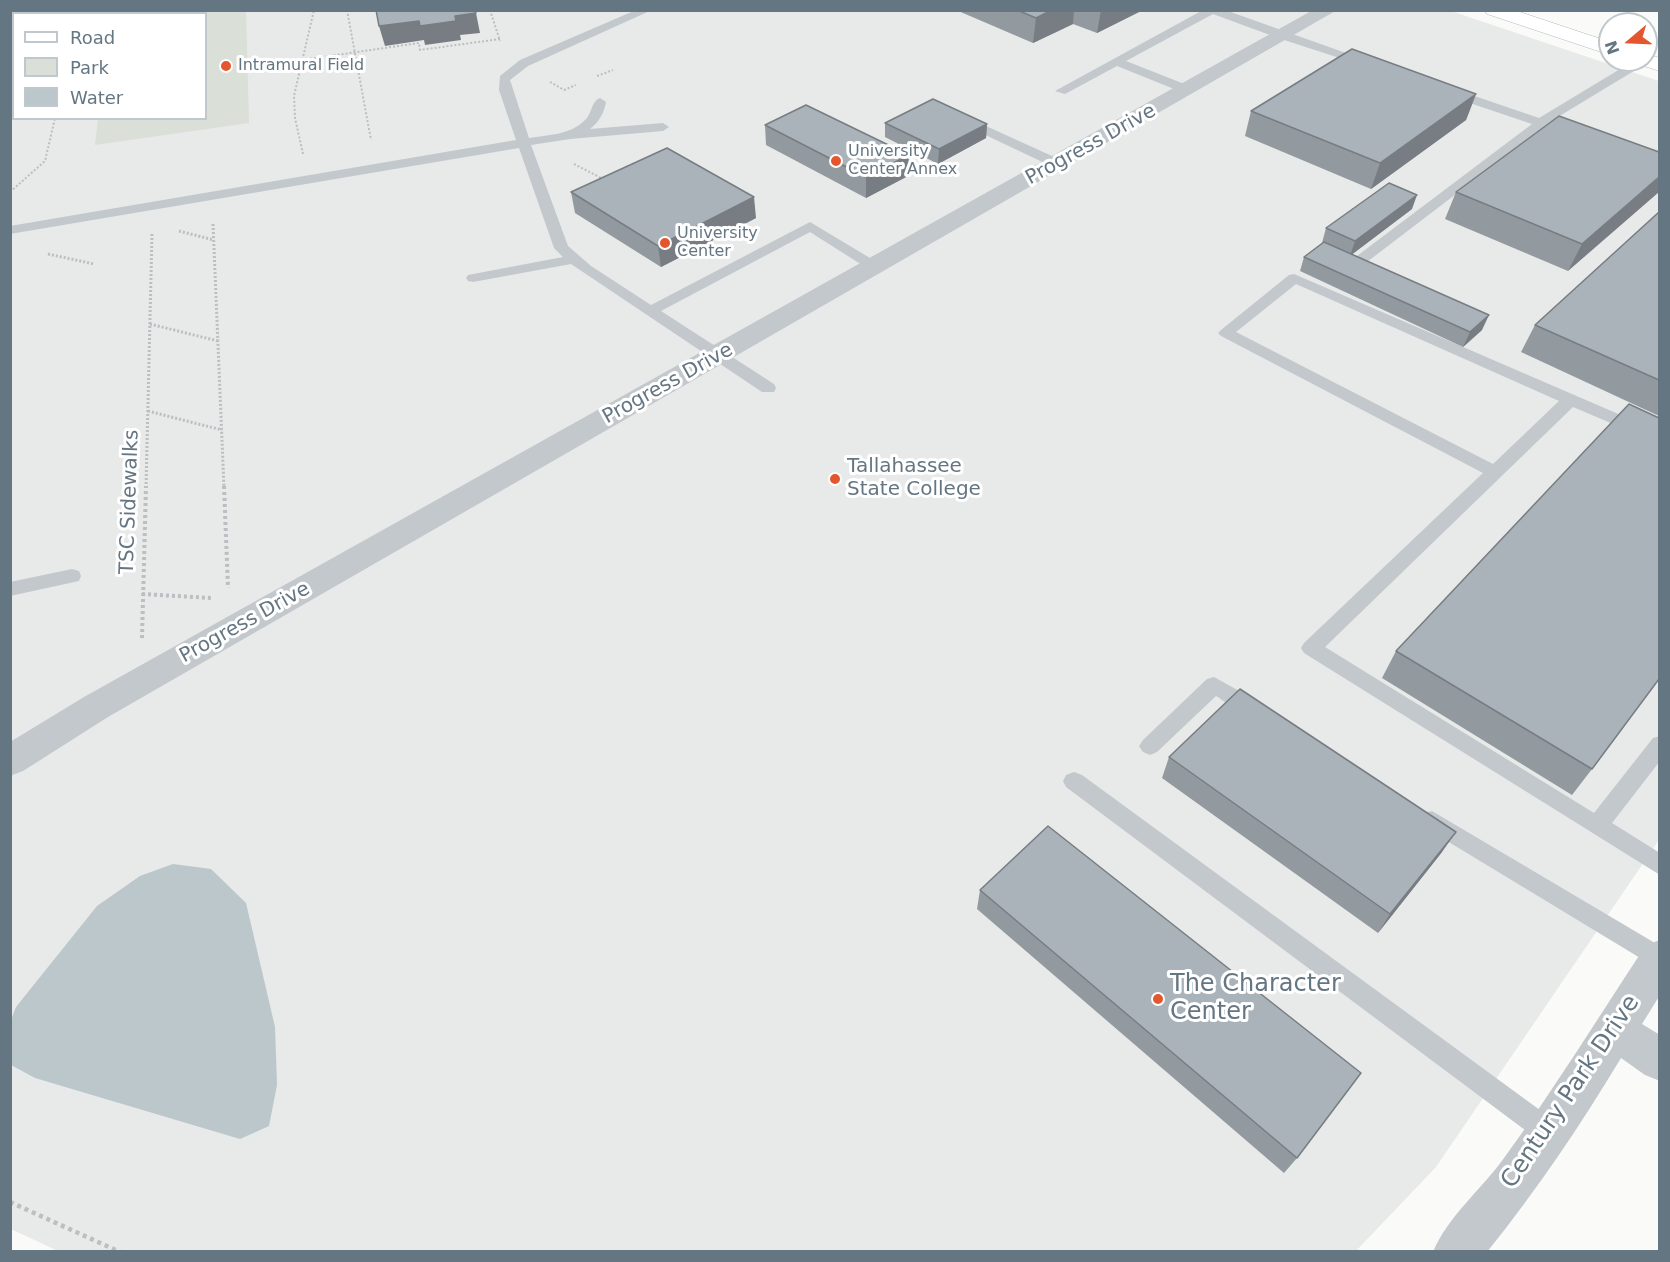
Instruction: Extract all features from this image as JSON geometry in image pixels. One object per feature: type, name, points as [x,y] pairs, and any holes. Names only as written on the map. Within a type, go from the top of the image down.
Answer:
[{"type":"main road","points":[[1494,10],[1520,14],[1598,44]]},
{"type":"street","name":"Progress Drive","points":[[10,761],[106,702],[1328,10]]},
{"type":"street","name":"Century Park Drive","points":[[1456,1251],[1513,1184],[1550,1133],[1659,958]]},
{"type":"street","points":[[1614,1029],[1659,1060]]},
{"type":"lane","points":[[647,10],[524,63],[504,79],[505,90],[561,248],[650,311],[768,388]]},
{"type":"lane","points":[[1061,91],[1213,10],[1385,69]]},
{"type":"lane","points":[[1116,61],[1188,90]]},
{"type":"lane","points":[[1358,262],[1545,120],[1623,72]]},
{"type":"lane","points":[[1441,89],[1545,120],[1571,125]]},
{"type":"lane","points":[[570,135],[587,126],[598,116],[600,102]]},
{"type":"lane","points":[[950,114],[1058,164]]},
{"type":"lane","points":[[10,230],[570,135],[663,127]]},
{"type":"lane","points":[[650,311],[810,226],[875,267]]},
{"type":"lane","points":[[473,278],[574,259]]},
{"type":"lane","points":[[1495,472],[1226,333],[1294,278],[1659,440]]},
{"type":"lane","points":[[1570,400],[1311,648],[1659,865]]},
{"type":"lane","points":[[10,589],[72,576]]},
{"type":"lane","points":[[1150,746],[1214,685],[1275,722]]},
{"type":"lane","points":[[1597,826],[1659,744]]},
{"type":"lane","points":[[1074,781],[1550,1133]]},
{"type":"lane","points":[[1416,810],[1659,958]]},
{"type":"path","points":[[304,159],[295,118],[294,96],[314,10]]},
{"type":"path","points":[[347,10],[372,146]]},
{"type":"path","points":[[302,60],[419,43],[420,50],[500,39]]},
{"type":"path","points":[[10,192],[45,161],[55,120]]},
{"type":"path","points":[[573,163],[608,182]]},
{"type":"path","points":[[212,196],[229,599]]},
{"type":"path","name":"TSC Sidewalks","points":[[141,648],[153,206]]},
{"type":"path","points":[[42,253],[94,264]]},
{"type":"path","points":[[150,324],[218,340]]},
{"type":"path","name":"TSC Sidewalks","points":[[147,411],[222,430]]},
{"type":"path","name":"TSC Sidewalks","points":[[142,594],[218,598]]},
{"type":"path","points":[[10,1202],[120,1251]]},
{"type":"shaded area","name":"Tallahassee State College","points":[[1448,10],[1598,60],[1598,72],[1632,72],[1659,81],[1659,840],[1436,1167],[1356,1251],[60,1252],[11,1229],[11,11]]},
{"type":"green space","name":"Intramural Field","points":[[246,11],[249,123],[95,145],[98,120],[207,120],[207,12],[112,12]]},
{"type":"water","points":[[173,864],[211,869],[246,903],[275,1027],[277,1085],[269,1126],[240,1139],[35,1078],[11,1065],[11,1020],[16,1007],[97,906],[140,876]]},
{"type":"building","points":[[376,10],[475,10],[476,13],[455,16],[456,21],[420,26],[419,21],[379,26]]},
{"type":"building","points":[[1017,10],[1052,10],[1036,18]]},
{"type":"building","points":[[1352,49],[1476,94],[1380,163],[1251,111]]},
{"type":"building","points":[[933,99],[987,124],[939,149],[885,123]]},
{"type":"building","points":[[806,105],[909,155],[866,177],[765,125]]},
{"type":"building","points":[[1559,116],[1659,152],[1659,177],[1582,244],[1456,192]]},
{"type":"building","name":"University Center","points":[[667,148],[754,197],[658,246],[571,192]]},
{"type":"building","points":[[1389,183],[1417,195],[1355,241],[1326,228]]},
{"type":"building","points":[[1659,212],[1659,380],[1535,325]]},
{"type":"building","points":[[1324,242],[1489,315],[1470,332],[1304,257]]},
{"type":"building","points":[[1629,404],[1659,418],[1659,679],[1592,769],[1396,651]]},
{"type":"building","points":[[1240,689],[1456,832],[1390,914],[1169,757]]},
{"type":"building","name":"The Character Center","points":[[1048,826],[1361,1073],[1297,1158],[980,890]]},
{"type":"place","name":"Intramural Field","points":[[226,66]]},
{"type":"place","name":"University Center Annex","points":[[836,161]]},
{"type":"place","name":"University Center","points":[[665,243]]},
{"type":"place","name":"Tallahassee State College","points":[[835,479]]},
{"type":"place","name":"The Character Center","points":[[1158,999]]}]
